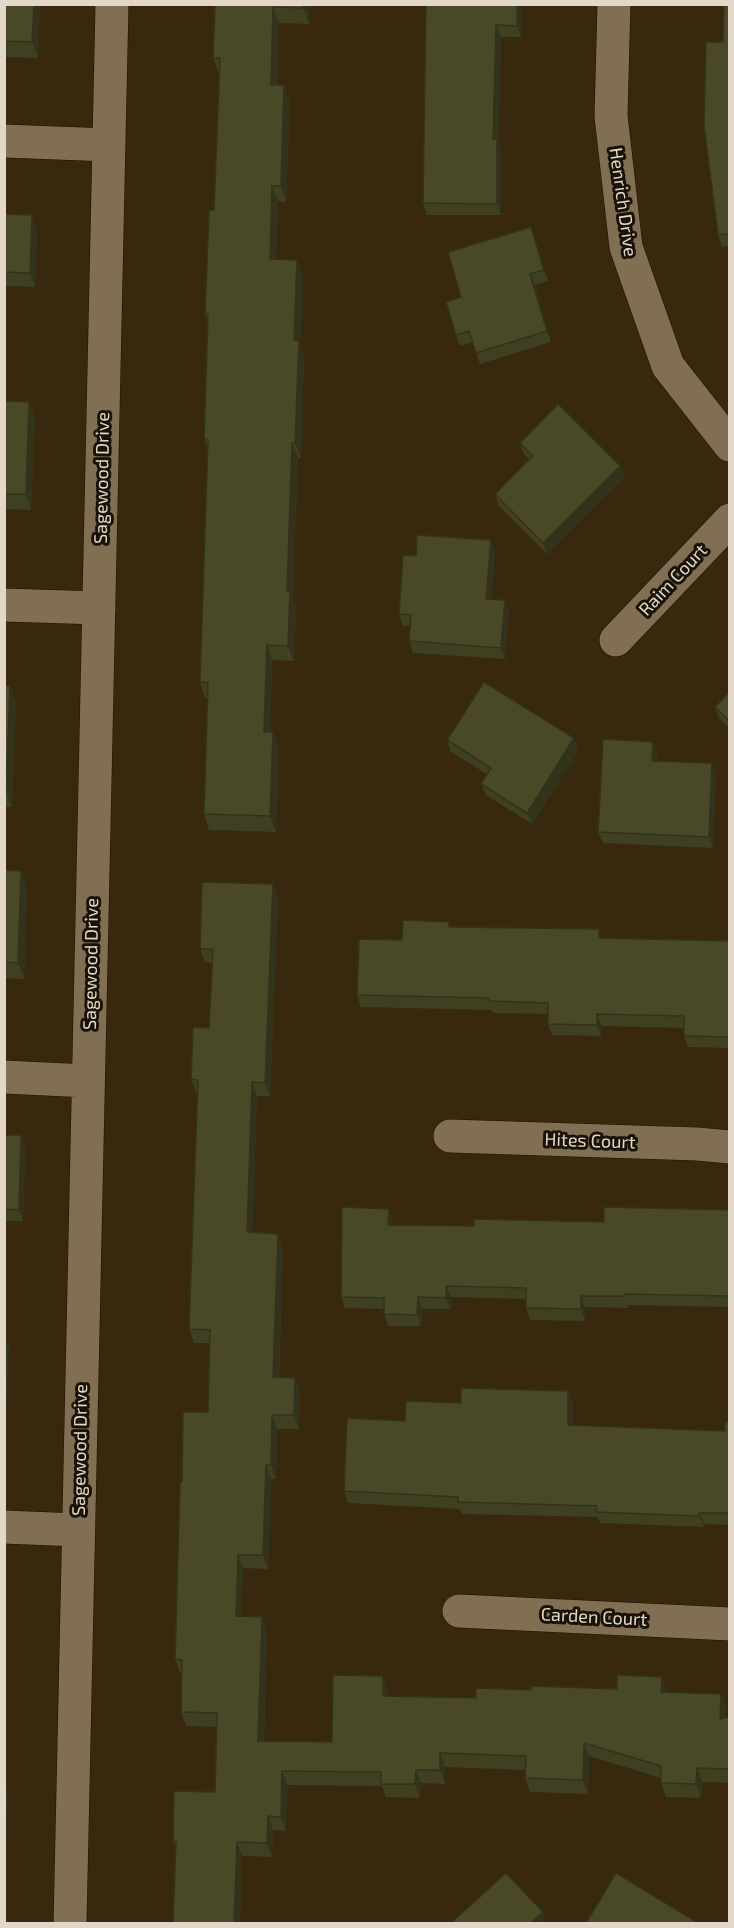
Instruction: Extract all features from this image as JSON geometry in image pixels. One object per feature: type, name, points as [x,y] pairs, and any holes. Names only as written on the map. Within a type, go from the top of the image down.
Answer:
[{"type":"street","name":"Sagewood Drive","points":[[70,1923],[112,4]]},
{"type":"street","name":"Henrich Drive","points":[[614,4],[611,116],[626,247],[668,366],[729,445]]},
{"type":"street","points":[[4,141],[109,145]]},
{"type":"street","name":"Raim Court","points":[[616,640],[729,520]]},
{"type":"street","points":[[4,605],[99,608]]},
{"type":"street","points":[[4,1077],[88,1081]]},
{"type":"street","name":"Hites Court","points":[[450,1136],[729,1147]]},
{"type":"street","points":[[4,1527],[78,1530]]},
{"type":"street","name":"Carden Court","points":[[459,1611],[729,1624]]},
{"type":"building","points":[[4,4],[34,4],[32,42],[4,41]]},
{"type":"building","points":[[215,4],[303,4],[303,8],[273,7],[271,85],[284,85],[281,186],[272,186],[270,259],[297,260],[294,340],[299,341],[295,443],[292,443],[287,591],[290,591],[288,646],[267,645],[264,732],[273,732],[270,816],[204,814],[208,683],[200,682],[208,440],[204,440],[208,314],[205,314],[209,210],[214,210],[220,58],[213,58]]},
{"type":"building","points":[[426,4],[517,4],[517,26],[496,25],[493,139],[497,139],[497,204],[423,203]]},
{"type":"building","points":[[724,4],[729,4],[729,234],[718,235],[704,125],[706,42],[723,42]]},
{"type":"building","points":[[4,214],[32,215],[30,273],[4,272]]},
{"type":"building","points":[[531,227],[544,270],[530,274],[547,331],[476,353],[469,331],[456,335],[446,302],[461,297],[448,252]]},
{"type":"building","points":[[4,401],[29,402],[26,494],[4,494]]},
{"type":"building","points":[[558,404],[620,466],[543,543],[495,494],[533,456],[520,443]]},
{"type":"building","points":[[417,535],[491,540],[486,599],[505,600],[501,648],[409,641],[411,615],[399,614],[403,555],[416,556]]},
{"type":"building","points":[[484,682],[574,738],[527,813],[481,784],[491,768],[447,740]]},
{"type":"building","points":[[4,686],[10,686],[6,791],[4,791]]},
{"type":"building","points":[[729,692],[729,721],[715,707]]},
{"type":"building","points":[[603,739],[653,742],[652,761],[712,763],[709,837],[598,832]]},
{"type":"building","points":[[4,870],[21,871],[18,963],[4,962]]},
{"type":"building","points":[[202,882],[273,884],[265,1083],[252,1082],[247,1232],[278,1234],[273,1377],[295,1378],[294,1415],[272,1415],[271,1465],[266,1465],[263,1555],[238,1555],[236,1616],[262,1617],[258,1741],[332,1742],[333,1675],[383,1676],[383,1696],[476,1698],[476,1688],[531,1690],[531,1686],[617,1689],[617,1675],[662,1677],[661,1692],[721,1694],[720,1719],[729,1717],[729,1769],[697,1768],[696,1784],[661,1783],[661,1766],[584,1743],[583,1780],[525,1778],[526,1756],[440,1753],[440,1770],[416,1770],[415,1784],[381,1784],[381,1772],[282,1771],[281,1817],[268,1816],[267,1843],[237,1842],[234,1923],[173,1923],[176,1841],[173,1841],[174,1791],[215,1792],[217,1713],[181,1712],[182,1660],[175,1659],[183,1412],[208,1412],[210,1330],[189,1329],[198,1080],[191,1079],[193,1027],[209,1028],[213,949],[200,949]]},
{"type":"building","points":[[403,920],[449,922],[449,927],[599,929],[599,938],[729,941],[729,1037],[684,1036],[684,1016],[597,1014],[597,1025],[548,1024],[548,1003],[489,1001],[489,998],[357,995],[359,939],[402,940]]},
{"type":"building","points":[[4,1135],[21,1135],[19,1210],[4,1209]]},
{"type":"building","points":[[342,1207],[389,1209],[388,1225],[474,1226],[474,1219],[604,1222],[604,1207],[729,1210],[729,1299],[728,1296],[624,1294],[624,1296],[581,1296],[581,1309],[526,1308],[526,1288],[446,1286],[446,1298],[418,1297],[417,1315],[384,1314],[384,1298],[341,1297]]},
{"type":"building","points":[[461,1388],[568,1391],[568,1425],[725,1431],[725,1422],[729,1422],[729,1513],[699,1513],[699,1516],[596,1512],[597,1506],[458,1502],[458,1497],[344,1491],[347,1418],[405,1421],[406,1401],[461,1403]]},
{"type":"building","points":[[506,1873],[543,1912],[531,1923],[451,1923]]},
{"type":"building","points":[[616,1873],[698,1923],[586,1923]]}]
